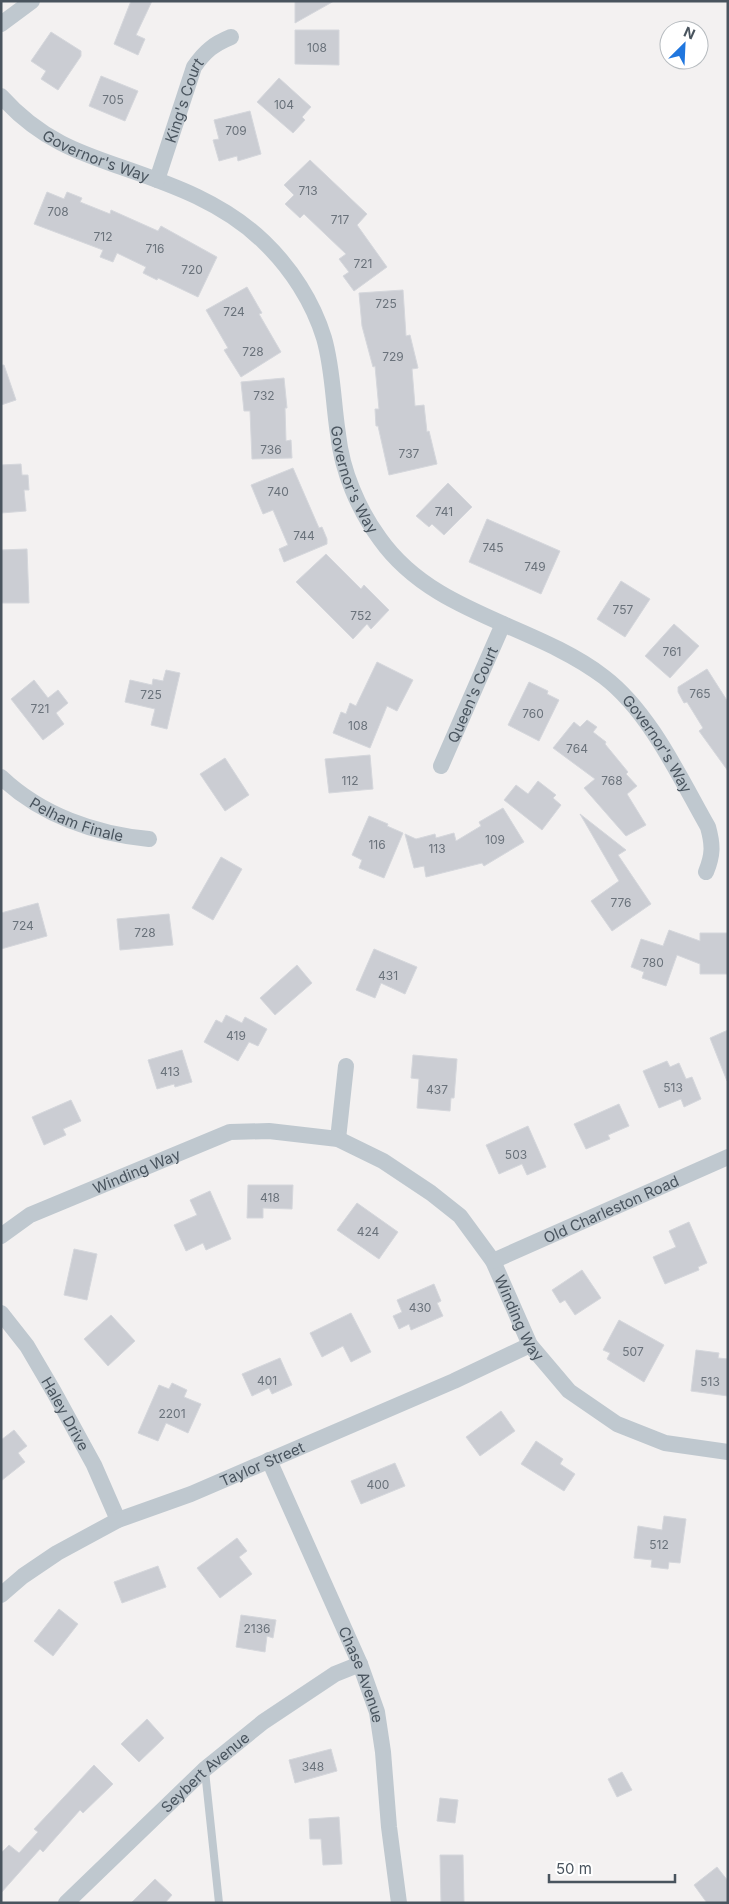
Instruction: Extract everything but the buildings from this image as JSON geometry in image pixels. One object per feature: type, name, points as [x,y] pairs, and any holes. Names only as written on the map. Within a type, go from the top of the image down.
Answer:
[{"type":"street","points":[[1,24],[32,1]]},
{"type":"street","name":"King's Court","points":[[157,180],[194,66],[214,44],[231,37]]},
{"type":"street","name":"Governor's Way","points":[[1,96],[30,123],[60,143],[87,155],[188,192],[227,212],[265,243],[286,266],[300,286],[314,312],[324,339],[332,384],[338,437],[345,468],[356,497],[370,525],[393,555],[420,580],[440,594],[581,661],[623,694],[642,716],[708,827],[712,843],[711,860],[706,872]]},
{"type":"street","name":"Queen's Court","points":[[441,766],[503,624]]},
{"type":"street","name":"Pelham Finale","points":[[4,785],[53,813],[97,830],[126,837],[149,839]]},
{"type":"street","points":[[338,1139],[346,1066]]},
{"type":"street","name":"Winding Way","points":[[1,1236],[30,1215],[230,1132],[269,1131],[338,1139],[384,1161],[431,1193],[460,1216],[493,1261],[530,1345],[570,1391],[617,1424],[665,1443],[728,1452]]},
{"type":"street","name":"Old Charleston Road","points":[[493,1261],[728,1157]]},
{"type":"street","name":"Haley Drive","points":[[1,1314],[28,1346],[94,1465],[118,1520]]},
{"type":"street","name":"Taylor Street","points":[[1,1595],[23,1576],[57,1553],[118,1520],[191,1494],[454,1381],[530,1345]]},
{"type":"street","name":"Chase Avenue","points":[[269,1460],[360,1664],[377,1712],[399,1903]]},
{"type":"street","name":"Seybert Avenue","points":[[66,1903],[204,1769],[263,1722],[335,1674],[360,1664]]},
{"type":"lane","points":[[204,1769],[218,1903]]}]
